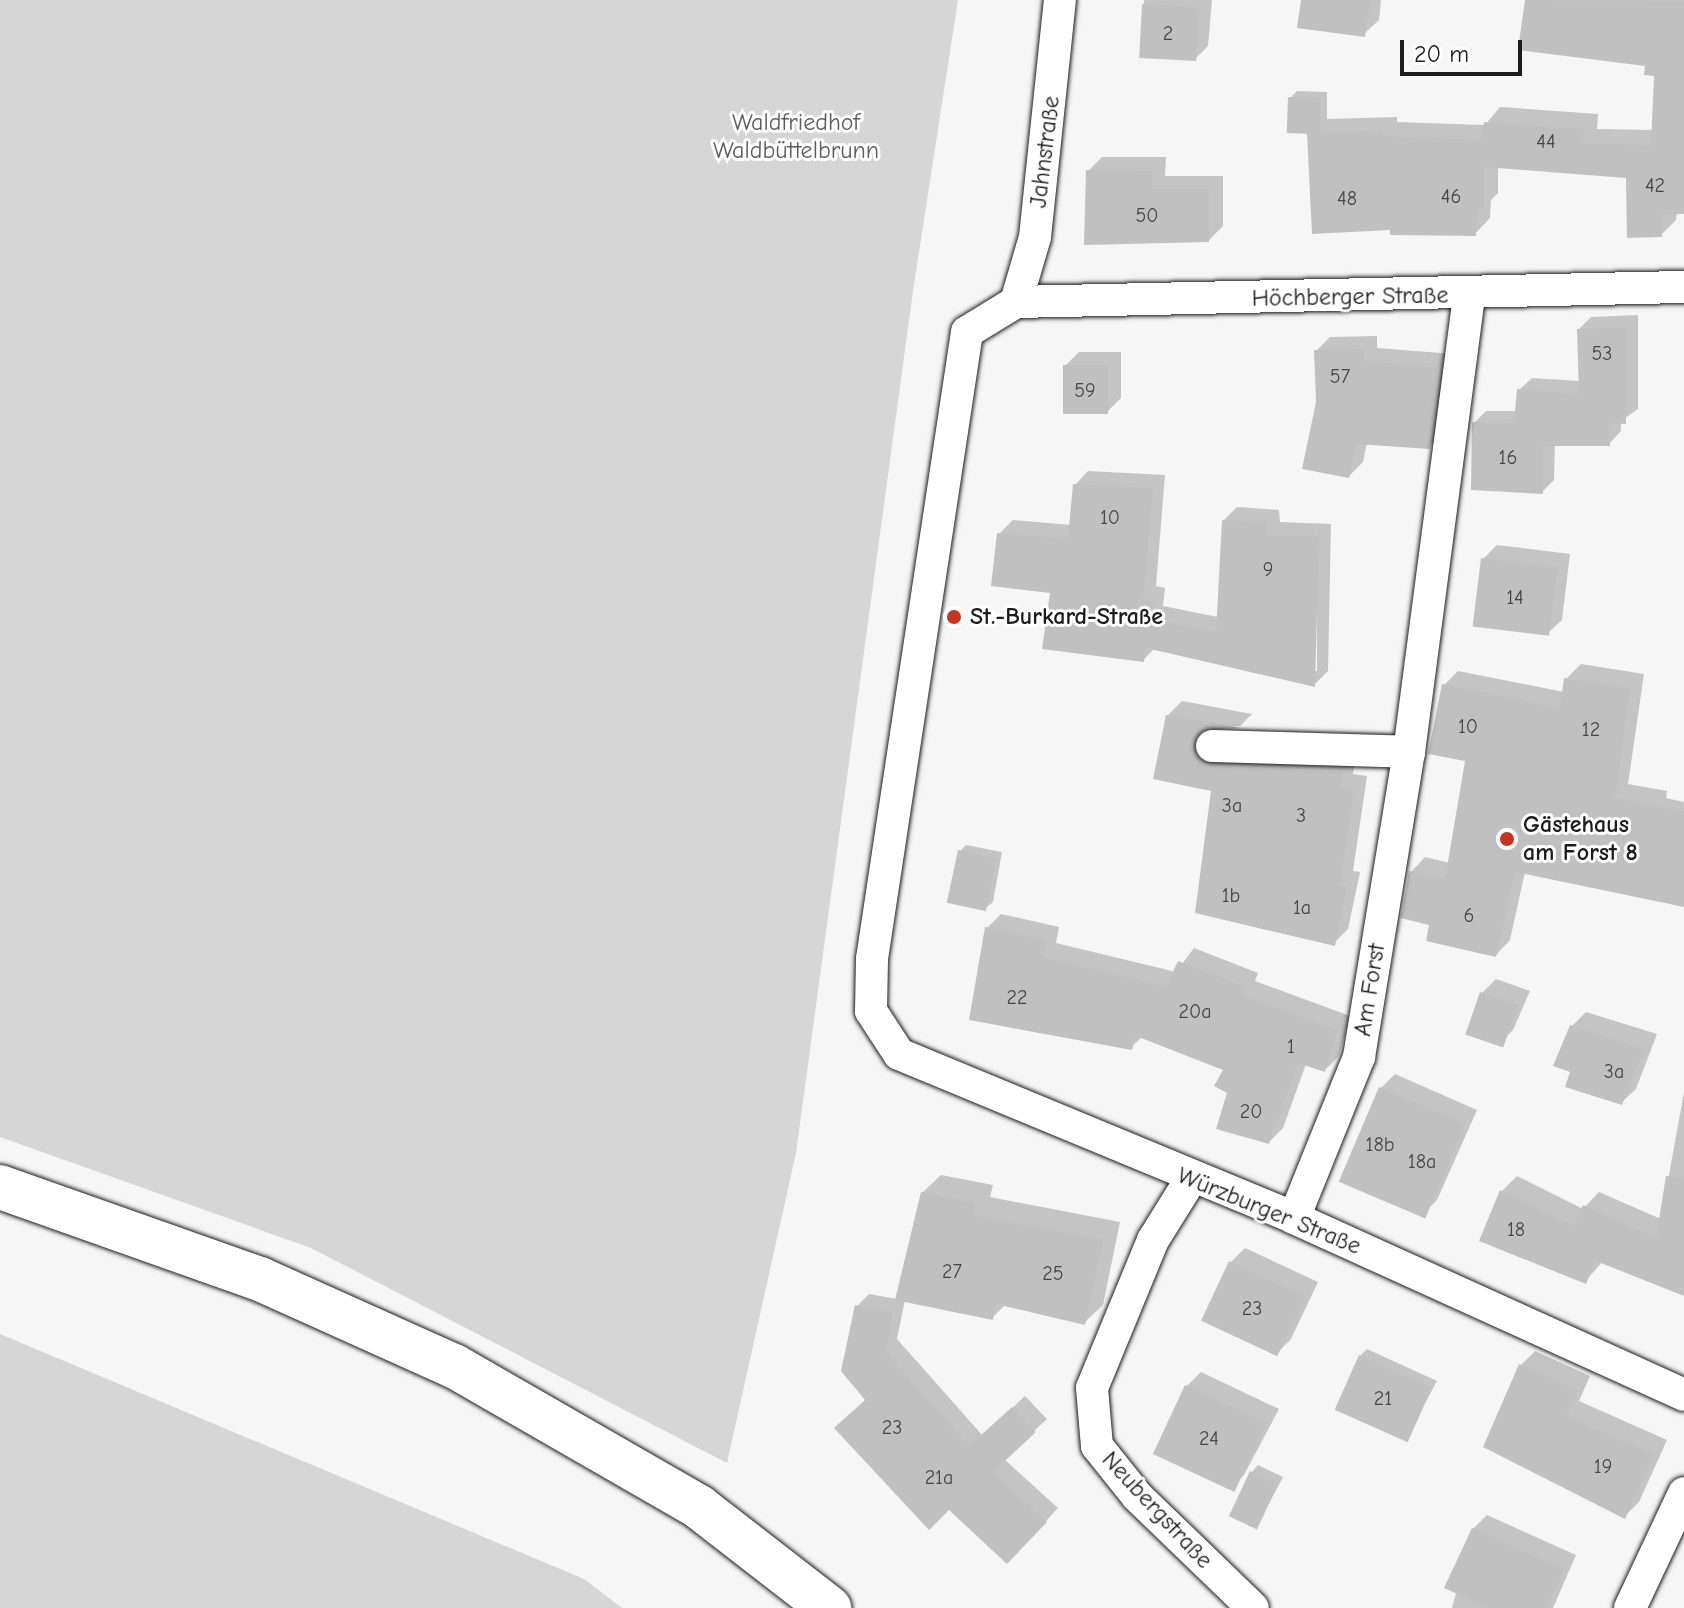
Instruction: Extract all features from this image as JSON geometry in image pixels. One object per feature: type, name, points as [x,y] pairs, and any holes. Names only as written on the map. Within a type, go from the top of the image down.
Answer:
[{"type":"main road","points":[[0,1187],[260,1279],[454,1366],[699,1507],[829,1608]]},
{"type":"street","name":"Jahnstraße","points":[[1016,302],[1035,237],[1060,0]]},
{"type":"street","name":"Höchberger Straße","points":[[1016,302],[1469,296],[1684,287]]},
{"type":"street","name":"Am Forst","points":[[1294,1218],[1359,1057],[1409,752],[1469,296]]},
{"type":"street","name":"Würzburger Straße","points":[[1016,302],[967,332],[872,959],[871,1011],[899,1054],[1191,1179],[1294,1218],[1684,1395]]},
{"type":"street","points":[[1212,746],[1409,752]]},
{"type":"street","name":"Neubergstraße","points":[[1191,1179],[1153,1240],[1092,1388],[1097,1446],[1137,1496],[1253,1608]]},
{"type":"street","points":[[1630,1608],[1684,1493]]},
{"type":"green space","name":"Waldfriedhof Waldbüttelbrunn","points":[[0,0],[958,0],[913,291],[796,1153],[727,1463],[311,1248],[0,1137]]},
{"type":"green space","points":[[0,1334],[584,1579],[622,1608],[0,1608]]},
{"type":"building","points":[[1301,0],[1370,0],[1365,37],[1297,28]]},
{"type":"building","points":[[1525,0],[1684,1],[1684,214],[1662,214],[1662,237],[1627,238],[1626,178],[1484,167],[1484,210],[1477,209],[1476,236],[1390,235],[1390,230],[1312,234],[1307,133],[1383,131],[1383,136],[1482,140],[1484,122],[1584,129],[1583,143],[1651,145],[1654,76],[1644,75],[1645,66],[1518,50]]},
{"type":"building","points":[[1142,4],[1199,7],[1196,61],[1139,58]]},
{"type":"building","points":[[1288,97],[1321,98],[1320,134],[1287,133]]},
{"type":"building","points":[[1086,170],[1152,171],[1152,189],[1209,189],[1209,242],[1084,245]]},
{"type":"building","points":[[1626,327],[1626,424],[1609,423],[1610,446],[1543,446],[1543,494],[1471,490],[1472,422],[1514,423],[1517,389],[1579,394],[1577,329]]},
{"type":"building","points":[[1364,349],[1364,361],[1440,368],[1430,449],[1356,444],[1349,478],[1302,469],[1316,402],[1314,350]]},
{"type":"building","points":[[1063,365],[1108,365],[1108,414],[1063,414]]},
{"type":"building","points":[[1073,484],[1153,488],[1143,599],[1153,600],[1150,619],[1216,632],[1222,520],[1267,522],[1267,535],[1319,536],[1315,687],[1146,648],[1144,662],[1042,649],[1050,593],[991,586],[997,533],[1068,538]]},
{"type":"building","points":[[1481,558],[1557,567],[1549,636],[1473,626]]},
{"type":"building","points":[[1564,678],[1630,688],[1615,798],[1684,811],[1684,907],[1515,872],[1496,957],[1426,941],[1429,925],[1401,918],[1409,871],[1445,879],[1465,761],[1428,754],[1442,684],[1560,708]]},
{"type":"building","points":[[1166,715],[1241,728],[1202,730],[1193,746],[1203,762],[1343,769],[1340,788],[1354,790],[1340,885],[1347,886],[1335,946],[1195,913],[1211,791],[1153,779]]},
{"type":"building","points":[[958,850],[997,858],[986,911],[947,903]]},
{"type":"building","points":[[985,927],[1046,940],[1043,957],[1166,987],[1178,961],[1246,987],[1242,995],[1337,1030],[1325,1072],[1298,1063],[1269,1144],[1216,1129],[1227,1093],[1214,1086],[1223,1070],[1136,1036],[1132,1050],[969,1020]]},
{"type":"building","points":[[1480,992],[1518,1005],[1503,1048],[1465,1035]]},
{"type":"building","points":[[1570,1025],[1644,1049],[1622,1105],[1565,1087],[1570,1072],[1553,1066]]},
{"type":"building","points":[[1379,1087],[1466,1124],[1425,1219],[1339,1182]]},
{"type":"building","points":[[1666,1176],[1684,1178],[1684,1296],[1596,1261],[1586,1284],[1479,1241],[1500,1190],[1574,1226],[1583,1205],[1656,1238]]},
{"type":"building","points":[[921,1192],[976,1203],[973,1215],[1103,1240],[1085,1325],[996,1304],[993,1320],[895,1300]]},
{"type":"building","points":[[1229,1261],[1305,1296],[1277,1356],[1201,1321]]},
{"type":"building","points":[[855,1305],[893,1312],[886,1352],[969,1446],[1012,1407],[1036,1432],[993,1472],[1047,1522],[1007,1564],[949,1510],[929,1530],[834,1428],[865,1400],[841,1371]]},
{"type":"building","points":[[1359,1355],[1432,1388],[1408,1442],[1335,1410]]},
{"type":"building","points":[[1519,1364],[1578,1390],[1566,1416],[1654,1454],[1625,1519],[1483,1447]]},
{"type":"building","points":[[1185,1385],[1267,1423],[1234,1492],[1153,1454]]},
{"type":"building","points":[[1250,1471],[1278,1484],[1257,1529],[1229,1516]]},
{"type":"building","points":[[1472,1528],[1564,1569],[1546,1608],[1489,1608],[1444,1588]]},
{"type":"place","name":"St.-Burkard-Straße","points":[[954,617]]},
{"type":"place","name":"Gästehaus am Forst 8","points":[[1507,839]]}]
